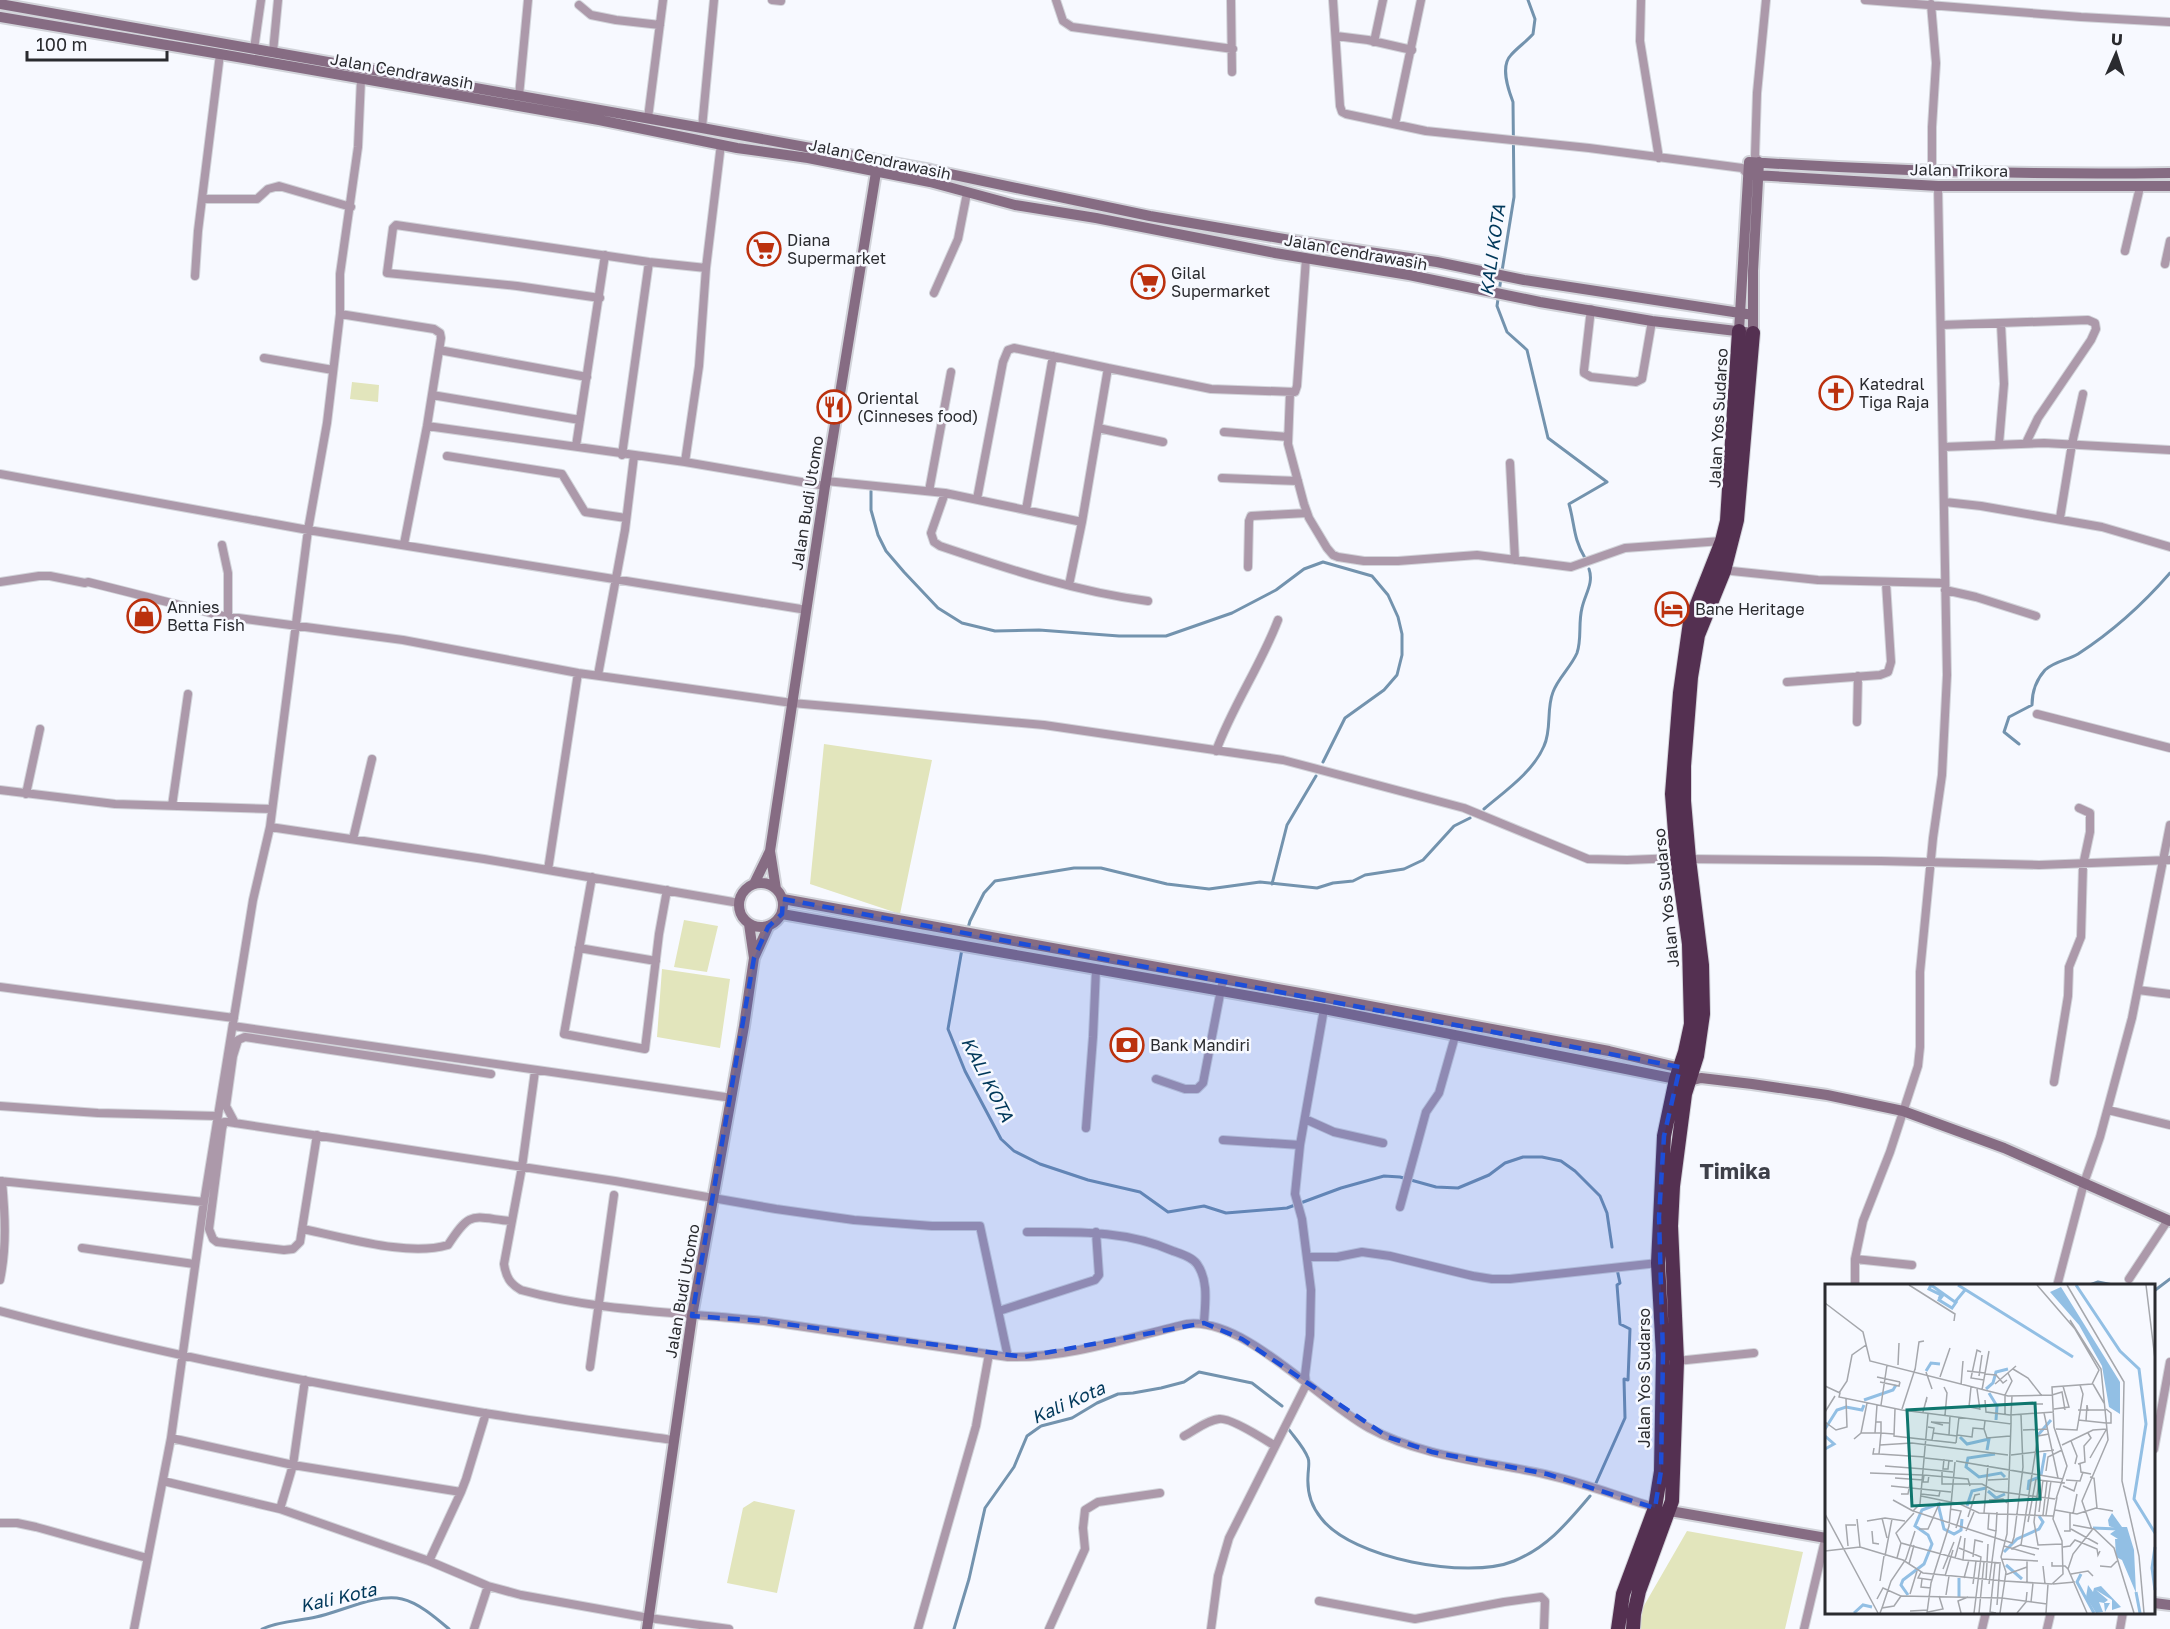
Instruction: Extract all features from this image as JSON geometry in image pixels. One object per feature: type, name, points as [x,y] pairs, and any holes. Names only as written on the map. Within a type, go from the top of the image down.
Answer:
[{"type":"highway","name":"Jalan Yos Sudarso","points":[[1717,570],[1727,521],[1732,466],[1734,390],[1746,332]]},
{"type":"highway","name":"Jalan Yos Sudarso","points":[[1633,1629],[1639,1591],[1670,1511],[1674,1488],[1673,1447],[1677,1361],[1671,1226],[1678,1135],[1688,1075],[1685,1052],[1691,1024],[1691,971],[1683,859],[1672,794],[1680,693],[1690,622],[1717,570],[1737,520],[1746,332]]},
{"type":"highway","name":"Jalan Yos Sudarso","points":[[1618,1629],[1623,1594],[1655,1508],[1661,1471],[1663,1355],[1658,1263],[1664,1136],[1688,1075]]},
{"type":"main road","name":"Jalan Cendrawasih","points":[[0,4],[648,118],[877,167],[1150,216],[1411,258],[1565,286],[1753,315]]},
{"type":"main road","name":"Jalan Cendrawasih","points":[[0,17],[599,120],[721,144],[877,167],[1015,205],[1409,275],[1564,306],[1652,321],[1746,332]]},
{"type":"main road","name":"Jalan Budi Utomo","points":[[754,884],[770,850],[825,483],[877,167]]},
{"type":"main road","name":"Jalan Trikora","points":[[1752,167],[2057,174],[2170,173]]},
{"type":"main road","name":"Jalan Trikora","points":[[1752,167],[1938,186],[2170,186]]},
{"type":"main road","name":"Jalan Yos Sudarso","points":[[1746,332],[1740,312],[1752,167]]},
{"type":"main road","name":"Jalan Yos Sudarso","points":[[1746,332],[1753,315],[1752,167]]},
{"type":"main road","points":[[1146,228],[1150,216]]},
{"type":"main road","points":[[1409,275],[1411,258]]},
{"type":"main road","points":[[1564,306],[1565,286]]},
{"type":"main road","name":"Jalan Budi Utomo","points":[[770,850],[776,889]]},
{"type":"main road","points":[[766,883],[776,889],[783,898],[782,914],[774,924],[768,927],[761,928],[749,924],[742,917],[739,903],[745,889],[754,884],[766,883]]},
{"type":"main road","points":[[783,898],[1587,1047],[1688,1075]]},
{"type":"main road","points":[[782,914],[1688,1075],[1827,1095],[1903,1111],[2004,1148],[2169,1220]]},
{"type":"main road","name":"Jalan Budi Utomo","points":[[648,1624],[692,1316],[732,1098],[753,958],[749,924]]},
{"type":"main road","name":"Jalan Budi Utomo","points":[[753,958],[768,927]]},
{"type":"main road","points":[[1670,1511],[1825,1537]]},
{"type":"main road","points":[[2155,1603],[2170,1605]]},
{"type":"street","points":[[254,49],[261,0]]},
{"type":"street","points":[[273,52],[278,0]]},
{"type":"street","points":[[519,96],[528,0]]},
{"type":"street","points":[[648,118],[663,0]]},
{"type":"street","points":[[702,128],[714,0]]},
{"type":"street","points":[[1056,0],[1063,21],[1072,27],[1233,49]]},
{"type":"street","points":[[1231,0],[1232,72]]},
{"type":"street","points":[[1333,0],[1342,112],[1426,131],[1752,167],[1766,0]]},
{"type":"street","points":[[1374,42],[1383,0]]},
{"type":"street","points":[[1395,123],[1421,0]]},
{"type":"street","points":[[1641,0],[1640,40],[1659,158]]},
{"type":"street","points":[[1864,0],[2170,22]]},
{"type":"street","points":[[1930,3],[1936,63],[1932,172]]},
{"type":"street","points":[[579,5],[591,15],[660,25]]},
{"type":"street","points":[[1336,36],[1412,50]]},
{"type":"street","points":[[195,276],[220,54]]},
{"type":"street","points":[[134,1629],[171,1438],[194,1264],[253,900],[270,827],[308,530],[327,423],[340,314],[340,274],[358,147],[361,79]]},
{"type":"street","points":[[685,462],[699,366],[706,268],[721,144]]},
{"type":"street","points":[[202,199],[257,199],[268,189],[279,186],[351,207]]},
{"type":"street","points":[[1855,1284],[1855,1259],[1863,1221],[1890,1152],[1919,1057],[1920,972],[1933,838],[1942,775],[1946,713],[1945,502],[1938,186]]},
{"type":"street","points":[[2125,251],[2140,187]]},
{"type":"street","points":[[934,293],[958,239],[967,193]]},
{"type":"street","points":[[600,298],[517,286],[387,273],[392,232],[396,225],[649,262],[706,268]]},
{"type":"street","points":[[2165,264],[2170,241]]},
{"type":"street","points":[[576,446],[605,255]]},
{"type":"street","points":[[977,499],[1005,354],[1008,350],[1014,348],[1211,389],[1295,392],[1306,258]]},
{"type":"street","points":[[622,455],[649,262]]},
{"type":"street","points":[[1591,309],[1584,374],[1591,378],[1636,382],[1642,379],[1652,321]]},
{"type":"street","points":[[340,314],[434,329],[440,333],[441,339],[427,426],[404,544]]},
{"type":"street","points":[[1941,325],[2088,320],[2095,323],[2096,329],[2091,340],[2038,418],[2026,443]]},
{"type":"street","points":[[1999,444],[2004,384],[2001,324]]},
{"type":"street","points":[[439,350],[587,376]]},
{"type":"street","points":[[1026,510],[1053,356]]},
{"type":"street","points":[[264,358],[333,370]]},
{"type":"street","points":[[1070,585],[1108,368]]},
{"type":"street","points":[[929,491],[951,372]]},
{"type":"street","points":[[1290,393],[1289,450],[1307,513],[1327,548],[1338,557],[1364,561],[1398,561],[1477,555],[1571,567],[1625,548],[1722,541]]},
{"type":"street","points":[[2060,518],[2083,394]]},
{"type":"street","points":[[432,395],[580,420]]},
{"type":"street","points":[[427,426],[825,483],[945,493],[1082,522]]},
{"type":"street","points":[[1098,428],[1163,442]]},
{"type":"street","points":[[1224,432],[1288,437]]},
{"type":"street","points":[[1943,447],[2026,443],[2170,450]]},
{"type":"street","points":[[447,456],[562,474],[585,512],[626,518]]},
{"type":"street","points":[[597,675],[616,579],[634,456]]},
{"type":"street","points":[[1510,463],[1515,560]]},
{"type":"street","points":[[0,474],[308,530],[807,610]]},
{"type":"street","points":[[1222,478],[1298,481]]},
{"type":"street","points":[[945,493],[931,533],[934,542],[1010,569],[1109,595],[1148,601]]},
{"type":"street","points":[[1945,502],[2060,518],[2102,527],[2170,547]]},
{"type":"street","points":[[1248,567],[1251,516],[1307,513]]},
{"type":"street","points":[[222,545],[228,573],[228,617]]},
{"type":"street","points":[[1717,570],[1794,579],[1945,587],[2036,616]]},
{"type":"street","points":[[0,582],[50,576],[88,582],[228,617],[403,640],[578,673],[792,703],[1044,725],[1283,760],[1464,808],[1588,859],[2083,865],[2166,861]]},
{"type":"street","points":[[1787,682],[1885,674],[1890,670],[1886,583]]},
{"type":"street","points":[[1216,751],[1227,722],[1256,669],[1278,620]]},
{"type":"street","points":[[548,870],[578,673]]},
{"type":"street","points":[[1857,722],[1858,676]]},
{"type":"street","points":[[172,807],[188,694]]},
{"type":"street","points":[[2037,714],[2170,748]]},
{"type":"street","points":[[26,794],[40,729]]},
{"type":"street","points":[[353,839],[372,759]]},
{"type":"street","points":[[0,793],[172,807],[272,809]]},
{"type":"street","points":[[2054,1082],[2068,996],[2069,967],[2081,937],[2083,865],[2090,832],[2090,813],[2079,808]]},
{"type":"street","points":[[2058,1284],[2084,1183],[2108,1110],[2138,990],[2166,861],[2170,825]]},
{"type":"street","points":[[270,827],[592,877],[739,903]]},
{"type":"street","points":[[592,877],[564,1034],[645,1049],[668,890]]},
{"type":"street","points":[[579,948],[656,961]]},
{"type":"street","points":[[1086,1128],[1096,969]]},
{"type":"street","points":[[1156,1078],[1185,1089],[1197,1089],[1203,1083],[1223,979]]},
{"type":"street","points":[[0,987],[535,1071],[732,1098]]},
{"type":"street","points":[[2138,990],[2170,994]]},
{"type":"street","points":[[1211,1629],[1218,1576],[1229,1538],[1306,1385],[1311,1290],[1302,1219],[1296,1201],[1300,1145],[1324,1009]]},
{"type":"street","points":[[1400,1207],[1426,1112],[1439,1093],[1454,1040],[1453,1034]]},
{"type":"street","points":[[235,1122],[226,1106],[238,1040],[245,1037],[491,1074]]},
{"type":"street","points":[[535,1071],[522,1167],[510,1221],[504,1264],[505,1273],[512,1285],[532,1293],[599,1305],[692,1316],[764,1321],[1008,1356],[1031,1357],[1069,1351],[1187,1324],[1204,1323],[1242,1339],[1288,1369],[1306,1385],[1367,1427],[1405,1444],[1432,1452],[1547,1474],[1670,1511]]},
{"type":"street","points":[[0,1106],[98,1113],[217,1116]]},
{"type":"street","points":[[2108,1110],[2170,1125]]},
{"type":"street","points":[[1305,1119],[1334,1132],[1383,1143]]},
{"type":"street","points":[[317,1135],[300,1242],[292,1249],[284,1250],[217,1242],[213,1239],[209,1229],[224,1122],[235,1122],[854,1220],[932,1226],[980,1226],[1008,1356]]},
{"type":"street","points":[[1223,1140],[1300,1145]]},
{"type":"street","points":[[0,1280],[4,1260],[6,1220],[1,1181],[204,1202]]},
{"type":"street","points":[[590,1367],[614,1195]]},
{"type":"street","points":[[302,1229],[400,1248],[434,1249],[448,1245],[463,1222],[470,1219],[510,1221]]},
{"type":"street","points":[[2129,1279],[2169,1220]]},
{"type":"street","points":[[1027,1232],[1096,1232],[1141,1238],[1194,1260],[1203,1275],[1205,1284],[1204,1323]]},
{"type":"street","points":[[999,1311],[1095,1280],[1099,1275],[1096,1232]]},
{"type":"street","points":[[82,1248],[194,1264]]},
{"type":"street","points":[[1307,1257],[1337,1257],[1362,1252],[1492,1279],[1658,1263]]},
{"type":"street","points":[[1855,1259],[1912,1265]]},
{"type":"street","points":[[0,1311],[183,1357],[486,1413],[673,1440]]},
{"type":"street","points":[[1677,1361],[1754,1353]]},
{"type":"street","points":[[918,1629],[976,1426],[989,1354]]},
{"type":"street","points":[[2155,1444],[2170,1362]]},
{"type":"street","points":[[280,1509],[292,1466],[305,1380]]},
{"type":"street","points":[[429,1561],[461,1492],[486,1413]]},
{"type":"street","points":[[1184,1436],[1221,1418],[1250,1431],[1275,1446]]},
{"type":"street","points":[[171,1438],[292,1466],[461,1492]]},
{"type":"street","points":[[163,1481],[280,1509],[429,1561],[488,1586],[521,1595],[648,1624],[729,1629]]},
{"type":"street","points":[[1049,1629],[1085,1549],[1083,1528],[1085,1510],[1098,1502],[1160,1493]]},
{"type":"street","points":[[0,1522],[36,1527],[147,1558]]},
{"type":"street","points":[[1804,1629],[1825,1541]]},
{"type":"street","points":[[474,1629],[488,1586]]},
{"type":"street","points":[[1319,1601],[1415,1619],[1541,1597],[1545,1601],[1544,1629]]},
{"type":"street","points":[[1982,1629],[1986,1614]]},
{"type":"street","points":[[2047,1629],[2051,1614]]},
{"type":"street","points":[[2120,1629],[2123,1614]]},
{"type":"highlighted area","points":[[783,899],[1680,1067],[1664,1136],[1659,1217],[1663,1355],[1661,1471],[1655,1508],[1547,1474],[1432,1452],[1388,1437],[1242,1339],[1204,1323],[1024,1357],[764,1321],[692,1316],[754,958],[768,927],[782,914]]},
{"type":"green space","points":[[352,382],[379,385],[378,402],[350,399]]},
{"type":"green space","points":[[824,744],[932,760],[900,914],[810,884]]},
{"type":"green space","points":[[684,920],[718,926],[707,972],[674,967]]},
{"type":"green space","points":[[662,969],[730,979],[720,1048],[657,1037]]},
{"type":"green space","points":[[754,1501],[795,1510],[777,1593],[727,1583],[743,1508]]},
{"type":"green space","points":[[1687,1531],[1803,1552],[1785,1629],[1637,1629],[1638,1616]]},
{"type":"waterway","name":"KALI KOTA","points":[[1502,271],[1514,197],[1513,102],[1505,71],[1511,55],[1533,34],[1535,19],[1528,0]]},
{"type":"waterway","name":"KALI KOTA","points":[[1501,278],[1497,306],[1507,332],[1527,350],[1548,438],[1607,482],[1569,504],[1576,538],[1585,558]]},
{"type":"waterway","points":[[871,491],[871,510],[878,535],[886,551],[904,572],[938,608],[962,623],[995,631],[1039,630],[1119,636],[1166,636],[1232,613],[1276,590],[1304,569],[1323,562],[1372,576],[1388,595],[1398,617],[1402,634],[1402,655],[1397,675],[1384,690],[1345,718],[1323,762]]},
{"type":"waterway","name":"KALI KOTA","points":[[1484,809],[1526,773],[1544,746],[1548,733],[1553,692],[1577,653],[1581,614],[1590,579],[1589,569]]},
{"type":"waterway","points":[[2019,744],[2004,732],[2009,717],[2032,705],[2035,686],[2045,670],[2078,654],[2115,627],[2170,573]]},
{"type":"waterway","points":[[1272,884],[1287,825],[1316,776]]},
{"type":"waterway","name":"KALI KOTA","points":[[964,942],[970,921],[984,893],[995,881],[1074,868],[1101,868],[1167,884],[1209,889],[1260,882],[1317,888],[1333,883],[1353,881],[1365,875],[1404,869],[1423,860],[1454,826],[1470,818]]},
{"type":"waterway","name":"KALI KOTA","points":[[962,949],[948,1029],[965,1071],[1001,1139],[1014,1151],[1040,1164],[1088,1180],[1140,1192],[1168,1212],[1204,1206],[1226,1213],[1287,1208],[1341,1188],[1384,1176],[1400,1177],[1436,1187],[1458,1188],[1489,1175],[1505,1163],[1523,1157],[1542,1157],[1561,1161],[1575,1171],[1600,1196],[1607,1213],[1612,1247]]},
{"type":"waterway","name":"KALI KOTA","points":[[1596,1483],[1625,1418],[1624,1379],[1628,1380],[1630,1329],[1620,1324],[1617,1285],[1620,1283],[1617,1269]]},
{"type":"waterway","points":[[2155,1290],[2170,1279]]},
{"type":"waterway","points":[[2092,1284],[2098,1282],[2108,1284]]},
{"type":"waterway","name":"Kali Kota","points":[[954,1629],[969,1579],[985,1508],[1014,1467],[1027,1436],[1041,1426],[1072,1418],[1118,1394],[1184,1382],[1199,1372],[1252,1383],[1282,1406]]},
{"type":"waterway","name":"KALI KOTA","points":[[1287,1427],[1308,1458],[1309,1493],[1321,1518],[1336,1532],[1358,1545],[1412,1562],[1441,1567],[1469,1568],[1494,1566],[1514,1561],[1547,1541],[1565,1525],[1590,1496]]},
{"type":"waterway","name":"Kali Kota","points":[[262,1629],[326,1615],[370,1601],[392,1598],[415,1604],[449,1629]]},
{"type":"place","name":"Diana Supermarket","points":[[764,249]]},
{"type":"place","name":"Gilal Supermarket","points":[[1148,282]]},
{"type":"place","name":"Katedral Tiga Raja","points":[[1836,393]]},
{"type":"place","name":"Oriental (Cinneses food)","points":[[834,407]]},
{"type":"place","name":"Bane Heritage","points":[[1672,609]]},
{"type":"place","name":"Annies Betta Fish","points":[[144,616]]},
{"type":"place","name":"Bank Mandiri","points":[[1127,1045]]},
{"type":"district","name":"Timika","points":[[1735,1170]]}]
